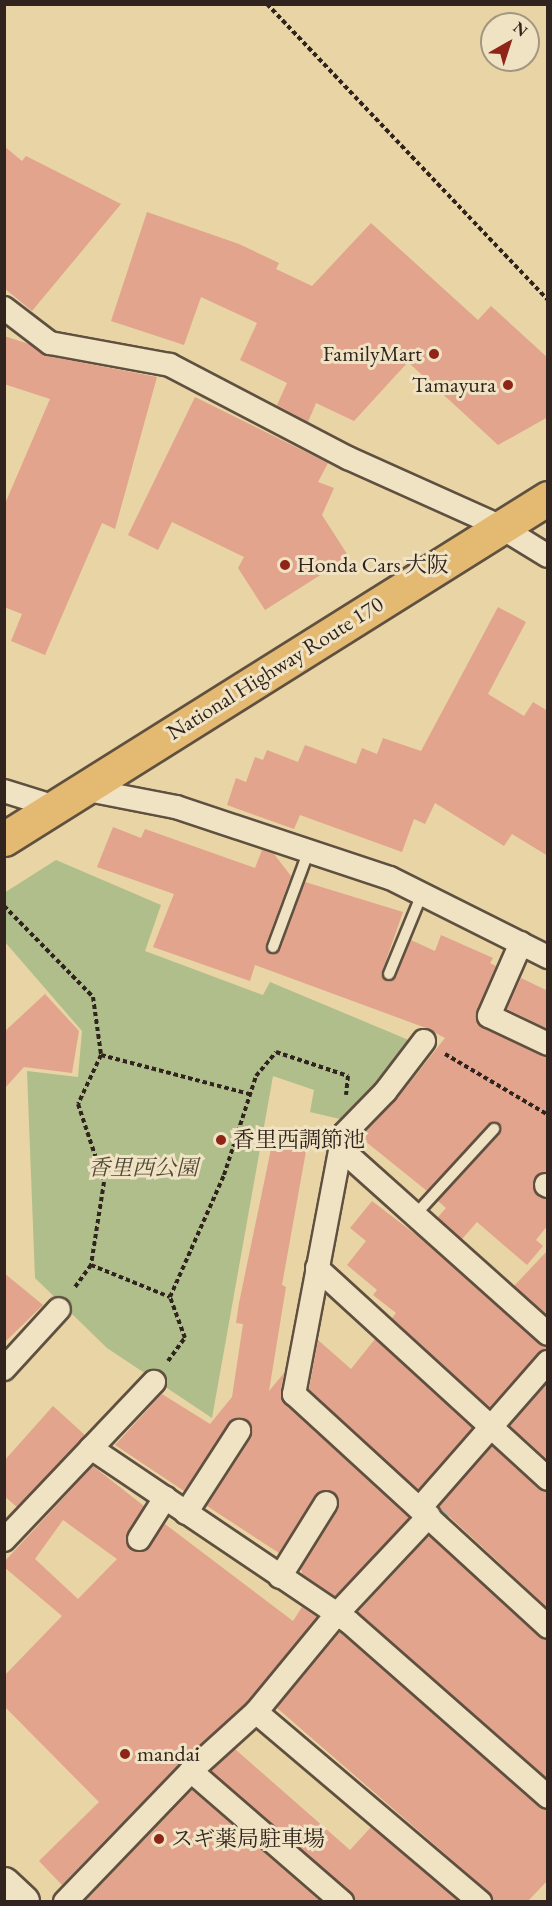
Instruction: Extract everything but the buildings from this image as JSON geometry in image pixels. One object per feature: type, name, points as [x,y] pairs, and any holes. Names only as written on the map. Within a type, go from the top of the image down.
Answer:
[{"type":"highway","name":"National Highway Route 170","points":[[4,838],[499,526],[548,498]]},
{"type":"main road","points":[[4,1884],[23,1902]]},
{"type":"street","points":[[4,308],[50,343],[170,365],[348,458],[499,526],[548,556]]},
{"type":"street","points":[[83,789],[176,807],[309,850],[422,894],[548,957]]},
{"type":"street","points":[[4,791],[55,807]]},
{"type":"street","points":[[521,943],[489,1016],[548,1044]]},
{"type":"street","points":[[423,1041],[342,1141],[294,1394],[548,1628]]},
{"type":"street","points":[[342,1141],[415,1215],[548,1334]]},
{"type":"street","points":[[317,1268],[548,1479]]},
{"type":"street","points":[[4,1368],[59,1309]]},
{"type":"street","points":[[65,1902],[191,1772],[256,1713],[424,1512],[491,1427],[548,1362]]},
{"type":"street","points":[[4,1540],[154,1382]]},
{"type":"street","points":[[186,1513],[239,1431]]},
{"type":"street","points":[[91,1448],[336,1615],[548,1797]]},
{"type":"street","points":[[139,1539],[165,1498]]},
{"type":"street","points":[[280,1577],[326,1503]]},
{"type":"street","points":[[256,1713],[480,1902]]},
{"type":"street","points":[[191,1772],[342,1902]]},
{"type":"lane","points":[[273,947],[309,850]]},
{"type":"lane","points":[[389,974],[422,894]]},
{"type":"lane","points":[[415,1215],[495,1129]]},
{"type":"path","points":[[267,4],[548,300]]},
{"type":"path","points":[[4,906],[93,998],[101,1055],[78,1104],[104,1182],[91,1265],[59,1309]]},
{"type":"path","points":[[423,1041],[548,1115]]},
{"type":"path","points":[[154,1382],[185,1338],[170,1297],[224,1175],[256,1076],[276,1052],[348,1076],[342,1141]]},
{"type":"path","points":[[101,1055],[250,1094]]},
{"type":"path","points":[[91,1265],[170,1297]]},
{"type":"green space","name":"香里西公園","points":[[56,860],[161,905],[145,951],[263,995],[270,982],[411,1041],[344,1120],[310,1112],[314,1090],[273,1076],[212,1418],[107,1348],[35,1278],[27,1071],[78,1077],[82,1031],[5,942],[4,893]]},
{"type":"waterway","points":[[429,1516],[548,1383]]},
{"type":"place","name":"FamilyMart","points":[[434,354]]},
{"type":"place","name":"Tamayura","points":[[508,385]]},
{"type":"place","name":"Honda Cars 大阪","points":[[285,565]]},
{"type":"place","name":"香里西調節池","points":[[221,1140]]},
{"type":"place","name":"mandai","points":[[125,1754]]},
{"type":"place","name":"スギ薬局駐車場","points":[[159,1839]]}]
